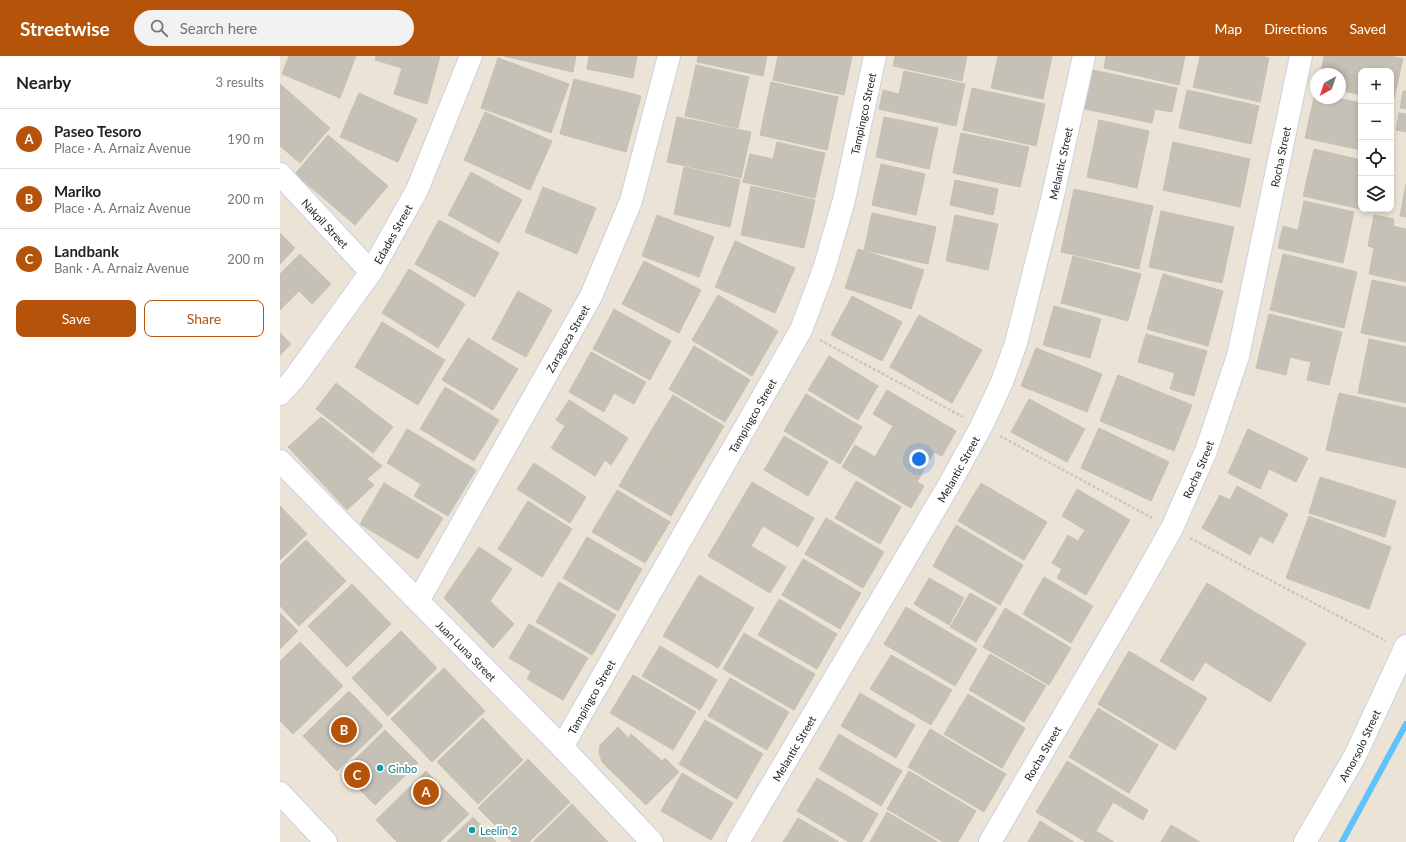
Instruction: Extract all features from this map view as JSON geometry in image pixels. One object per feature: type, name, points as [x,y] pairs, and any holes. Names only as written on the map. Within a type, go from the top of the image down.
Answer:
[{"type":"street","name":"Edades Street","points":[[280,394],[302,367],[371,272],[417,190],[472,56]]},
{"type":"street","name":"Zaragoza Street","points":[[418,601],[591,296],[631,201],[668,56]]},
{"type":"street","name":"Tampingco Street","points":[[562,747],[801,330],[824,269],[844,200],[875,56]]},
{"type":"street","name":"Melantic Street","points":[[738,842],[949,485],[981,427],[1002,382],[1018,335],[1053,195],[1084,56]]},
{"type":"street","name":"Rocha Street","points":[[990,842],[1172,528],[1206,451],[1220,414],[1238,356],[1301,56]]},
{"type":"street","name":"Nakpil Street","points":[[280,174],[371,272]]},
{"type":"street","name":"Juan Luna Street","points":[[280,461],[562,747],[652,842]]},
{"type":"street","name":"Amorsolo Street","points":[[1306,842],[1355,756],[1405,648]]},
{"type":"street","points":[[280,793],[326,842]]},
{"type":"path","points":[[1172,528],[1405,648]]},
{"type":"building","points":[[289,56],[356,56],[340,98],[282,74]]},
{"type":"building","points":[[376,56],[440,56],[427,104],[394,94],[402,68],[375,60]]},
{"type":"building","points":[[504,56],[576,56],[573,72]]},
{"type":"building","points":[[589,56],[637,56],[633,78],[587,69]]},
{"type":"building","points":[[698,56],[767,56],[763,76],[697,62]]},
{"type":"building","points":[[778,56],[852,56],[844,95],[773,80]]},
{"type":"building","points":[[895,56],[967,56],[962,81],[893,66]]},
{"type":"building","points":[[998,56],[1052,56],[1043,99],[991,88]]},
{"type":"building","points":[[1106,56],[1185,56],[1179,85],[1104,68]]},
{"type":"building","points":[[1200,56],[1262,56],[1269,58],[1260,102],[1193,87]]},
{"type":"building","points":[[1324,56],[1392,56],[1403,59],[1394,98],[1394,68],[1358,68],[1358,94],[1346,91],[1346,68],[1322,68]]},
{"type":"building","points":[[498,58],[569,84],[551,133],[481,108]]},
{"type":"building","points":[[696,65],[749,77],[738,128],[685,116]]},
{"type":"building","points":[[1093,70],[1177,88],[1172,112],[1155,109],[1152,123],[1085,109]]},
{"type":"building","points":[[904,71],[965,84],[956,126],[879,109],[883,90],[899,94]]},
{"type":"building","points":[[574,79],[641,96],[626,152],[560,134]]},
{"type":"building","points":[[771,82],[838,97],[827,150],[760,135]]},
{"type":"building","points":[[280,84],[330,128],[300,163],[280,146]]},
{"type":"building","points":[[972,88],[1045,104],[1036,146],[963,130]]},
{"type":"building","points":[[1187,90],[1259,106],[1251,144],[1179,128]]},
{"type":"building","points":[[1403,91],[1406,91],[1406,109],[1400,108]]},
{"type":"building","points":[[359,93],[417,119],[398,162],[340,137]]},
{"type":"building","points":[[1346,100],[1358,102],[1358,149],[1305,138],[1313,104],[1346,104]]},
{"type":"building","points":[[485,112],[552,141],[530,190],[464,160]]},
{"type":"building","points":[[1399,113],[1406,114],[1406,132],[1396,130]]},
{"type":"building","points":[[677,117],[751,132],[741,178],[667,162]]},
{"type":"building","points":[[884,117],[938,128],[929,169],[876,157]]},
{"type":"building","points":[[1099,120],[1149,131],[1137,188],[1087,177]]},
{"type":"building","points":[[961,133],[1029,147],[1020,187],[953,173]]},
{"type":"building","points":[[328,135],[388,186],[355,225],[295,174]]},
{"type":"building","points":[[777,142],[825,153],[815,198],[743,182],[750,154],[773,159]]},
{"type":"building","points":[[1173,142],[1250,159],[1240,207],[1163,190]]},
{"type":"building","points":[[1314,149],[1358,159],[1358,208],[1303,196]]},
{"type":"building","points":[[881,164],[925,174],[916,215],[872,205]]},
{"type":"building","points":[[684,167],[740,180],[730,227],[674,214]]},
{"type":"building","points":[[471,172],[522,200],[499,243],[448,215]]},
{"type":"building","points":[[955,180],[998,189],[993,215],[950,205]]},
{"type":"building","points":[[1406,184],[1406,217],[1400,216]]},
{"type":"building","points":[[751,186],[815,200],[804,248],[741,235]]},
{"type":"building","points":[[543,187],[596,208],[577,254],[525,232]]},
{"type":"building","points":[[1074,189],[1153,206],[1139,269],[1061,252]]},
{"type":"building","points":[[1304,201],[1354,212],[1343,263],[1278,248],[1283,226],[1298,230]]},
{"type":"building","points":[[1161,211],[1234,227],[1222,283],[1149,267]]},
{"type":"building","points":[[872,213],[936,227],[928,264],[864,250]]},
{"type":"building","points":[[657,215],[714,237],[699,277],[642,256]]},
{"type":"building","points":[[955,215],[998,224],[988,270],[946,261]]},
{"type":"building","points":[[1374,215],[1394,219],[1393,226],[1406,229],[1406,282],[1369,274],[1374,248],[1368,246]]},
{"type":"building","points":[[439,220],[499,253],[475,297],[415,264]]},
{"type":"building","points":[[280,233],[295,248],[280,264]]},
{"type":"building","points":[[735,241],[795,268],[775,313],[715,287]]},
{"type":"building","points":[[858,249],[924,270],[911,309],[845,288]]},
{"type":"building","points":[[300,254],[331,284],[312,304],[299,291],[280,310],[280,274]]},
{"type":"building","points":[[1283,254],[1357,272],[1344,328],[1270,310]]},
{"type":"building","points":[[1073,256],[1141,274],[1128,321],[1061,303]]},
{"type":"building","points":[[644,261],[701,290],[679,333],[622,304]]},
{"type":"building","points":[[409,269],[465,304],[438,348],[382,313]]},
{"type":"building","points":[[1163,274],[1223,291],[1208,346],[1147,329]]},
{"type":"building","points":[[1372,280],[1406,287],[1406,342],[1361,333]]},
{"type":"building","points":[[518,291],[552,310],[526,357],[492,339]]},
{"type":"building","points":[[718,295],[778,331],[752,376],[692,340]]},
{"type":"building","points":[[852,296],[902,322],[882,361],[831,335]]},
{"type":"building","points":[[1054,306],[1101,319],[1090,358],[1043,345]]},
{"type":"building","points":[[614,309],[671,341],[650,380],[593,349]]},
{"type":"building","points":[[1269,314],[1342,332],[1329,385],[1307,380],[1311,362],[1290,357],[1286,375],[1256,368]]},
{"type":"building","points":[[919,315],[982,350],[952,403],[890,367]]},
{"type":"building","points":[[382,322],[445,360],[418,405],[355,367]]},
{"type":"building","points":[[280,333],[291,344],[280,355]]},
{"type":"building","points":[[1146,334],[1207,351],[1194,396],[1170,389],[1175,373],[1138,362]]},
{"type":"building","points":[[468,338],[518,369],[493,410],[442,380]]},
{"type":"building","points":[[1369,339],[1406,347],[1406,403],[1358,393]]},
{"type":"building","points":[[694,346],[750,380],[725,422],[669,389]]},
{"type":"building","points":[[1036,348],[1102,374],[1087,412],[1021,386]]},
{"type":"building","points":[[591,352],[646,382],[634,404],[614,393],[604,412],[569,392]]},
{"type":"building","points":[[829,356],[878,386],[858,420],[808,390]]},
{"type":"building","points":[[1118,375],[1192,405],[1174,451],[1100,421]]},
{"type":"building","points":[[336,383],[393,427],[373,453],[316,409]]},
{"type":"building","points":[[445,387],[499,420],[474,461],[420,429]]},
{"type":"building","points":[[887,390],[956,431],[942,456],[934,452],[917,482],[924,486],[911,508],[842,467],[855,445],[875,457],[893,426],[873,414]]},
{"type":"building","points":[[1339,393],[1406,408],[1406,468],[1326,450]]},
{"type":"building","points":[[806,394],[862,427],[840,464],[784,431]]},
{"type":"building","points":[[673,395],[724,426],[697,472],[645,441]]},
{"type":"building","points":[[1029,399],[1085,429],[1067,462],[1011,432]]},
{"type":"building","points":[[569,400],[628,438],[611,465],[605,460],[595,476],[551,448],[565,426],[556,420]]},
{"type":"building","points":[[321,417],[382,466],[367,479],[374,485],[347,510],[288,447]]},
{"type":"building","points":[[1099,428],[1169,462],[1151,501],[1081,468]]},
{"type":"building","points":[[407,429],[476,470],[448,516],[414,496],[421,484],[387,463]]},
{"type":"building","points":[[1248,429],[1308,458],[1296,482],[1269,469],[1260,489],[1228,473]]},
{"type":"building","points":[[784,436],[828,462],[808,496],[764,470]]},
{"type":"building","points":[[645,441],[697,472],[671,516],[619,486]]},
{"type":"building","points":[[534,463],[586,497],[570,523],[517,489]]},
{"type":"building","points":[[1320,477],[1396,501],[1385,537],[1309,513]]},
{"type":"building","points":[[856,481],[901,507],[880,544],[835,518]]},
{"type":"building","points":[[752,482],[814,518],[798,547],[763,526],[751,546],[786,567],[770,593],[708,556]]},
{"type":"building","points":[[384,483],[443,518],[418,559],[360,524]]},
{"type":"building","points":[[981,483],[1047,522],[1024,560],[958,521]]},
{"type":"building","points":[[1237,486],[1288,514],[1273,543],[1260,536],[1250,555],[1202,528],[1220,495],[1230,500]]},
{"type":"building","points":[[1077,489],[1130,520],[1086,595],[1057,578],[1062,569],[1052,563],[1068,535],[1078,541],[1085,530],[1062,516]]},
{"type":"building","points":[[617,490],[670,522],[645,563],[592,532]]},
{"type":"building","points":[[528,501],[572,529],[542,577],[498,549]]},
{"type":"building","points":[[280,506],[307,534],[280,560]]},
{"type":"building","points":[[1309,516],[1391,547],[1369,609],[1286,578]]},
{"type":"building","points":[[826,518],[884,552],[863,588],[805,554]]},
{"type":"building","points":[[956,525],[1023,565],[1000,605],[933,566]]},
{"type":"building","points":[[587,537],[642,569],[618,611],[563,578]]},
{"type":"building","points":[[306,540],[346,581],[299,626],[280,606],[280,565]]},
{"type":"building","points":[[479,547],[512,569],[490,601],[514,624],[493,648],[444,598]]},
{"type":"building","points":[[803,559],[861,593],[840,629],[782,595]]},
{"type":"building","points":[[699,575],[754,608],[718,668],[663,636]]},
{"type":"building","points":[[1044,577],[1093,606],[1071,643],[1023,614]]},
{"type":"building","points":[[929,578],[964,598],[949,625],[914,604]]},
{"type":"building","points":[[559,582],[616,615],[592,655],[536,622]]},
{"type":"building","points":[[1207,583],[1306,643],[1270,702],[1205,662],[1193,681],[1160,661]]},
{"type":"building","points":[[352,584],[391,624],[347,667],[308,626]]},
{"type":"building","points":[[970,593],[997,608],[976,642],[950,627]]},
{"type":"building","points":[[779,599],[837,634],[817,669],[758,635]]},
{"type":"building","points":[[906,607],[977,649],[955,686],[884,644]]},
{"type":"building","points":[[1005,608],[1071,648],[1049,685],[983,647]]},
{"type":"building","points":[[280,613],[298,631],[280,649]]},
{"type":"building","points":[[529,624],[588,658],[563,700],[527,679],[531,671],[509,658]]},
{"type":"building","points":[[401,631],[437,668],[388,716],[352,678]]},
{"type":"building","points":[[744,633],[815,674],[794,710],[723,669]]},
{"type":"building","points":[[300,642],[343,686],[293,734],[280,721],[280,661]]},
{"type":"building","points":[[660,646],[717,680],[700,710],[642,676]]},
{"type":"building","points":[[1129,651],[1207,698],[1175,750],[1098,704]]},
{"type":"building","points":[[990,654],[1046,686],[1024,722],[969,690]]},
{"type":"building","points":[[891,655],[952,690],[931,725],[870,689]]},
{"type":"building","points":[[444,668],[485,711],[432,762],[391,719]]},
{"type":"building","points":[[633,675],[696,712],[673,750],[610,713]]},
{"type":"building","points":[[730,678],[789,712],[767,750],[708,716]]},
{"type":"building","points":[[349,691],[383,726],[337,771],[303,736]]},
{"type":"building","points":[[860,693],[915,725],[896,758],[841,726]]},
{"type":"building","points":[[968,694],[1025,728],[1002,768],[944,734]]},
{"type":"building","points":[[1098,708],[1158,745],[1129,793],[1069,757]]},
{"type":"building","points":[[483,718],[523,760],[478,804],[437,762]]},
{"type":"building","points":[[705,720],[763,754],[737,799],[679,764]]},
{"type":"building","points":[[618,727],[628,738],[631,734],[662,761],[665,758],[679,772],[646,805],[602,762],[599,752],[600,745]]},
{"type":"building","points":[[930,729],[1006,774],[984,812],[908,767]]},
{"type":"building","name":"Ginbo","points":[[385,730],[418,763],[375,805],[342,772]]},
{"type":"building","points":[[839,734],[902,771],[881,806],[819,769]]},
{"type":"building","points":[[528,759],[570,802],[529,842],[512,842],[478,808]]},
{"type":"building","points":[[1067,761],[1148,810],[1143,820],[1113,802],[1096,831],[1114,842],[1086,842],[1036,812]]},
{"type":"building","points":[[426,771],[469,814],[440,842],[397,842],[376,820]]},
{"type":"building","points":[[909,771],[976,811],[958,842],[943,842],[887,809]]},
{"type":"building","points":[[682,773],[733,803],[711,840],[661,811]]},
{"type":"building","points":[[817,778],[878,814],[862,842],[849,842],[797,811]]},
{"type":"building","points":[[572,804],[608,842],[533,842]]},
{"type":"building","points":[[887,812],[938,842],[870,842]]},
{"type":"building","name":"Leelin 2","points":[[473,817],[496,842],[447,842]]},
{"type":"building","points":[[798,818],[839,842],[783,842]]},
{"type":"building","points":[[1040,821],[1074,842],[1028,842]]},
{"type":"building","points":[[1171,825],[1200,842],[1161,842]]},
{"type":"waterway","points":[[1342,842],[1406,724]]},
{"type":"place","name":"Mariko","points":[[344,730]]},
{"type":"place","name":"Ginbo","points":[[380,768]]},
{"type":"place","name":"Landbank","points":[[357,775]]},
{"type":"place","name":"Paseo Tesoro","points":[[426,792]]},
{"type":"place","name":"Leelin 2","points":[[472,830]]}]
